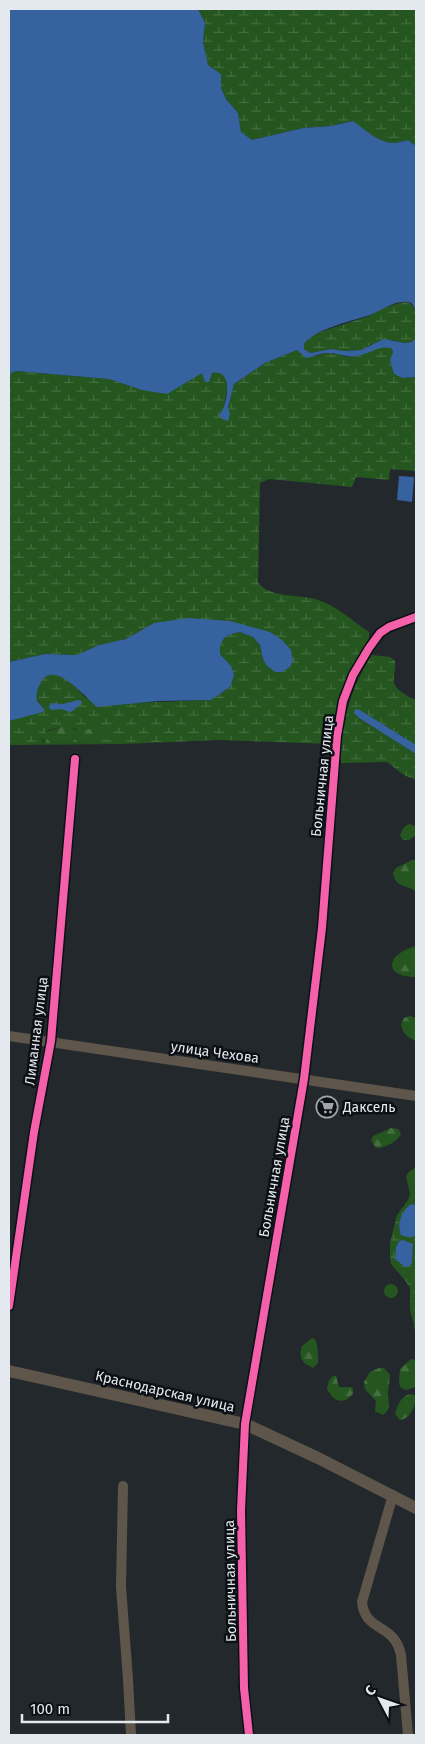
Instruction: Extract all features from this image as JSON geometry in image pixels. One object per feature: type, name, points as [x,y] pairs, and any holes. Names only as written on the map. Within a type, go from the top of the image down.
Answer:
[{"type":"street","name":"Больничная улица","points":[[249,1735],[244,1688],[241,1510],[245,1424],[304,1079],[322,928],[335,748],[343,701],[353,675],[369,648],[380,633],[402,621],[416,617]]},
{"type":"street","name":"Лиманная улица","points":[[9,1306],[34,1132],[51,1041],[75,758]]},
{"type":"street","name":"улица Чехова","points":[[9,1036],[416,1096]]},
{"type":"street","name":"Краснодарская улица","points":[[9,1371],[245,1424],[268,1433],[416,1508]]},
{"type":"street","points":[[123,1486],[121,1587],[131,1735]]},
{"type":"street","points":[[393,1495],[362,1602],[364,1613],[370,1622],[393,1636],[399,1645],[408,1735]]},
{"type":"green space","points":[[198,9],[416,9],[416,146],[408,140],[392,143],[381,140],[352,121],[331,126],[303,128],[252,140],[241,132],[238,113],[226,99],[221,88],[221,74],[208,65],[203,42],[205,23]]},
{"type":"green space","points":[[403,302],[409,303],[415,310],[417,321],[416,338],[413,342],[405,343],[392,340],[370,345],[361,350],[345,351],[331,349],[310,353],[304,349],[307,339],[320,332],[369,316],[379,309]]},
{"type":"green space","points":[[383,346],[391,348],[403,378],[416,377],[416,471],[390,469],[389,480],[356,477],[352,487],[269,479],[260,483],[258,582],[262,587],[275,593],[322,601],[369,632],[369,639],[343,689],[331,744],[220,740],[122,744],[9,745],[9,721],[44,709],[37,700],[36,692],[41,680],[50,674],[55,674],[65,679],[75,686],[86,698],[131,703],[211,700],[230,687],[233,675],[231,666],[220,654],[220,645],[224,638],[240,632],[253,637],[260,645],[263,659],[267,666],[275,672],[270,632],[154,623],[126,639],[99,645],[77,655],[45,654],[9,662],[9,374],[16,371],[109,379],[142,390],[202,373],[210,377],[212,372],[219,372],[224,375],[227,386],[223,411],[228,408],[234,384],[265,363],[297,350],[316,356],[325,353],[347,357],[359,356]],"holes":[[[70,727],[81,731],[93,728],[112,735],[111,738],[98,742],[46,743],[42,741],[41,738],[49,730]]]},
{"type":"green space","points":[[372,655],[390,657],[395,661],[395,685],[403,693],[416,700],[416,745],[360,710],[354,713],[416,754],[416,780],[404,775],[387,762],[341,763],[342,734],[348,706],[358,680]]},
{"type":"green space","points":[[60,727],[70,727],[76,730],[93,727],[112,735],[111,738],[98,742],[46,743],[41,738],[44,733]]},
{"type":"green space","points":[[410,824],[416,827],[416,835],[409,840],[403,840],[400,835],[402,830]]},
{"type":"green space","points":[[416,860],[416,891],[396,881],[393,873],[396,868]]},
{"type":"green space","points":[[416,946],[416,977],[397,973],[393,969],[394,959],[399,954]]},
{"type":"green space","points":[[410,1016],[416,1018],[416,1041],[406,1035],[401,1024],[404,1018]]},
{"type":"green space","points":[[391,1128],[398,1129],[401,1134],[397,1140],[383,1147],[376,1148],[371,1140],[373,1136]]},
{"type":"green space","points":[[416,1167],[416,1200],[408,1200],[410,1194],[406,1176]]},
{"type":"green space","points":[[408,1200],[416,1200],[416,1205],[411,1204],[401,1218],[399,1230],[416,1235],[416,1341],[410,1311],[410,1288],[391,1264],[390,1243],[397,1215]],"holes":[[[403,1240],[413,1245],[412,1263],[410,1266]]]},
{"type":"green space","points":[[388,1284],[394,1284],[398,1291],[394,1298],[388,1298],[384,1294],[384,1288]]},
{"type":"green space","points":[[312,1338],[316,1341],[318,1357],[318,1363],[313,1368],[302,1360],[300,1354],[302,1346]]},
{"type":"green space","points":[[411,1359],[416,1360],[416,1387],[406,1390],[400,1387],[400,1369]]},
{"type":"green space","points":[[384,1368],[390,1375],[388,1390],[389,1407],[383,1415],[375,1411],[376,1401],[365,1389],[364,1382],[370,1372]]},
{"type":"green space","points":[[336,1376],[339,1387],[352,1387],[353,1394],[346,1400],[336,1400],[327,1389],[329,1380]]},
{"type":"green space","points":[[410,1394],[416,1398],[413,1409],[407,1417],[400,1420],[395,1414],[397,1408],[402,1399]]},
{"type":"water","points":[[9,9],[198,9],[205,23],[203,42],[208,65],[221,74],[221,88],[226,99],[238,113],[241,132],[252,140],[303,128],[331,126],[353,121],[381,140],[392,143],[408,140],[416,146],[416,312],[411,303],[397,303],[315,334],[304,344],[304,349],[310,353],[331,349],[345,351],[361,350],[384,339],[405,343],[412,342],[416,338],[416,377],[403,378],[394,374],[390,360],[393,352],[391,348],[387,347],[357,356],[325,353],[306,358],[297,350],[265,363],[234,384],[228,408],[230,414],[228,421],[222,419],[219,415],[225,404],[227,389],[224,376],[219,373],[212,373],[209,382],[205,382],[202,373],[167,394],[142,390],[109,379],[16,371],[9,374]]},
{"type":"water","points":[[399,476],[414,477],[412,502],[397,500]]},
{"type":"water","points":[[189,618],[230,621],[270,632],[282,640],[291,650],[293,660],[290,667],[282,672],[275,672],[267,666],[263,659],[260,645],[253,637],[240,632],[224,638],[220,646],[220,654],[231,666],[234,675],[230,687],[211,700],[158,701],[97,707],[70,682],[54,675],[47,676],[41,682],[38,689],[37,701],[44,709],[43,712],[9,721],[9,662],[45,654],[77,655],[99,645],[126,639],[154,623]]},
{"type":"water","points":[[81,701],[81,704],[71,712],[61,709],[51,710],[49,707],[51,703],[63,704]]},
{"type":"water","points":[[356,709],[416,745],[416,754],[359,718],[354,713]]},
{"type":"water","points":[[411,1204],[416,1205],[416,1235],[409,1237],[401,1235],[399,1226],[403,1214]]},
{"type":"water","points":[[403,1240],[413,1244],[412,1263],[410,1266],[405,1267],[395,1259],[396,1247],[399,1241]]},
{"type":"cycle path","points":[[249,1735],[244,1688],[241,1510],[245,1424],[304,1079],[322,928],[337,736],[343,701],[353,675],[369,648],[380,633],[389,627],[416,617]]},
{"type":"cycle path","points":[[9,1306],[34,1132],[51,1041],[75,759]]},
{"type":"place","name":"Даксель","points":[[327,1107]]}]
